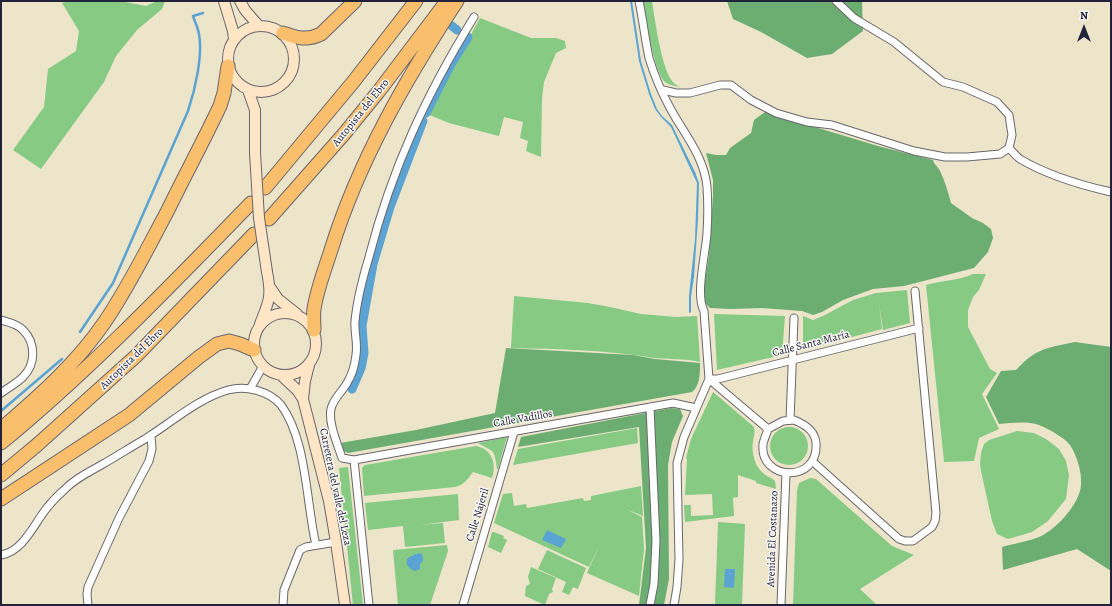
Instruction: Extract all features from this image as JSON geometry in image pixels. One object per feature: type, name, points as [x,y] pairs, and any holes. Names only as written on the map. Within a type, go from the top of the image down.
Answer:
[{"type":"highway","points":[[283,33],[306,39],[321,34],[355,1]]},
{"type":"highway","points":[[265,188],[354,81],[416,1]]},
{"type":"highway","name":"Autopista del Ebro","points":[[269,219],[344,134],[379,91],[447,1]]},
{"type":"highway","points":[[314,330],[314,310],[322,278],[337,230],[353,188],[397,97],[422,54],[457,1]]},
{"type":"highway","points":[[1,429],[64,372],[104,323],[116,304],[131,280],[220,106],[224,93],[228,66]]},
{"type":"highway","points":[[1,443],[105,350],[152,305],[250,203]]},
{"type":"highway","name":"Autopista del Ebro","points":[[1,475],[37,445],[136,356],[254,234]]},
{"type":"highway","points":[[1,499],[129,415],[217,344],[229,341],[254,350]]},
{"type":"main road","points":[[224,1],[234,39]]},
{"type":"main road","points":[[240,1],[245,10],[258,25]]},
{"type":"main road","points":[[258,25],[272,27],[283,33],[294,50],[295,57],[293,70],[286,82],[274,89],[264,92],[248,90],[237,82],[228,66],[228,53],[234,39],[246,29],[258,25]]},
{"type":"main road","points":[[248,90],[255,110],[255,153],[259,218],[270,287],[270,299],[256,333],[254,350],[257,359],[263,366],[268,370],[281,375],[294,387],[303,399]]},
{"type":"main road","points":[[255,110],[264,92]]},
{"type":"main road","points":[[270,287],[278,299],[308,321],[314,330],[316,337],[316,352],[309,365],[303,399]]},
{"type":"main road","points":[[260,325],[266,319],[282,312],[299,315]]},
{"type":"main road","points":[[281,375],[296,373],[309,365]]},
{"type":"main road","name":"Carretera del valle del Leza","points":[[303,399],[329,502],[345,605]]},
{"type":"street","points":[[639,1],[649,58],[669,105],[696,150],[704,170],[707,187],[707,232],[701,286],[701,303],[704,311],[709,379],[684,437],[677,463],[679,559],[674,605]]},
{"type":"street","points":[[662,90],[676,94],[690,93],[720,85],[732,85],[752,100],[776,113],[807,122],[832,125],[914,151],[945,157],[1000,154],[1009,148],[1012,135],[1009,116],[997,102],[963,87],[943,82],[894,42],[854,18],[836,1]]},
{"type":"street","points":[[369,605],[354,460],[342,458],[332,422],[331,408],[347,383],[354,365],[357,352],[355,322],[365,272],[375,232],[393,176],[411,132],[436,81],[474,17]]},
{"type":"street","points":[[1009,148],[1019,158],[1049,172],[1090,187],[1111,192]]},
{"type":"street","points":[[812,461],[899,539],[913,541],[932,527],[935,521],[936,513],[915,291]]},
{"type":"street","points":[[790,420],[794,318]]},
{"type":"street","points":[[1,320],[7,321],[22,329],[29,336],[34,350],[31,365],[24,377],[1,393]]},
{"type":"street","name":"Calle Santa María","points":[[709,379],[718,379],[918,328]]},
{"type":"street","points":[[250,389],[263,366]]},
{"type":"street","points":[[709,379],[768,429]]},
{"type":"street","points":[[1,555],[7,554],[25,540],[47,507],[71,483],[151,435],[206,399],[229,390],[244,388],[259,391],[272,397],[280,405],[291,423],[300,452],[312,529],[316,545]]},
{"type":"street","name":"Calle Vadillos","points":[[354,460],[673,403],[696,408]]},
{"type":"street","points":[[650,407],[656,541],[654,584],[650,605]]},
{"type":"street","points":[[794,420],[803,423],[811,431],[816,440],[816,450],[812,461],[806,468],[797,472],[786,473],[776,470],[768,463],[764,454],[763,443],[768,429],[783,421],[794,420]]},
{"type":"street","name":"Calle Najeril","points":[[463,605],[514,432]]},
{"type":"street","points":[[88,605],[88,588],[119,518],[149,461],[152,449],[151,435]]},
{"type":"street","name":"Avenida El Costanazo","points":[[781,605],[786,473]]},
{"type":"street","points":[[283,605],[284,590],[300,550],[316,545],[336,542]]},
{"type":"green space","points":[[69,1],[120,1],[146,6],[157,1],[165,1],[162,9],[137,30],[116,56],[104,82],[41,169],[13,150],[44,107],[48,69],[76,51],[79,31],[62,3]]},
{"type":"green space","points":[[643,1],[652,1],[659,42],[665,65],[672,81],[680,87],[665,82],[657,68]]},
{"type":"green space","points":[[727,1],[862,1],[863,31],[832,54],[807,58],[761,32],[733,19]]},
{"type":"green space","points":[[480,18],[531,38],[556,38],[565,41],[566,48],[556,53],[544,82],[542,98],[541,157],[526,151],[528,141],[520,138],[523,122],[504,117],[499,136],[449,123],[427,114]]},
{"type":"green space","points":[[765,112],[878,146],[933,160],[942,175],[951,203],[991,229],[993,238],[988,252],[974,268],[904,286],[873,289],[843,300],[822,312],[813,315],[802,311],[762,308],[710,308],[705,303],[704,286],[709,256],[713,180],[706,153],[726,155],[730,148],[751,133],[754,120]]},
{"type":"green space","points":[[973,274],[986,274],[979,290],[973,297],[968,310],[968,327],[990,369],[997,373],[982,394],[999,429],[979,438],[974,461],[944,462],[926,285],[962,278]]},
{"type":"green space","points":[[907,290],[910,323],[883,330],[879,303],[882,329],[803,350],[803,316],[813,320],[853,300],[876,293]]},
{"type":"green space","points":[[514,296],[588,303],[641,314],[676,317],[697,316],[700,362],[565,349],[511,348]]},
{"type":"green space","points":[[714,314],[785,316],[782,355],[717,370]]},
{"type":"green space","points":[[1075,342],[1111,347],[1111,571],[1077,549],[1003,570],[1002,547],[1039,537],[1055,526],[1067,514],[1077,499],[1080,492],[1081,475],[1075,454],[1070,445],[1064,439],[1047,428],[1039,425],[1029,423],[999,424],[986,397],[1001,371],[1016,370],[1030,357],[1042,350]]},
{"type":"green space","points":[[506,348],[633,355],[655,359],[700,363],[699,379],[697,386],[692,392],[348,453],[342,450],[340,443],[416,430],[495,413]]},
{"type":"green space","points":[[713,392],[753,426],[755,431],[753,441],[754,459],[758,468],[775,481],[776,489],[756,483],[756,481],[738,475],[738,497],[733,498],[734,516],[685,522],[684,505],[691,505],[691,516],[713,515],[712,494],[685,495],[686,458],[691,439]]},
{"type":"green space","points":[[671,408],[680,409],[683,416],[672,442],[668,465],[669,579],[664,605],[639,605],[646,548],[639,427],[518,447],[521,437]]},
{"type":"green space","points":[[785,427],[793,427],[803,432],[807,439],[807,453],[803,460],[793,465],[785,465],[775,460],[773,457],[770,450],[770,442],[775,432],[778,430]]},
{"type":"green space","points":[[637,428],[638,443],[513,465],[518,449]]},
{"type":"green space","points":[[1017,431],[1034,433],[1046,439],[1059,449],[1066,461],[1069,475],[1066,499],[1048,521],[1032,532],[1008,539],[997,534],[992,521],[980,464],[984,444],[989,440]]},
{"type":"green space","points":[[507,437],[497,469],[494,454],[478,443]]},
{"type":"green space","points":[[476,446],[486,450],[492,458],[494,468],[492,478],[473,472],[467,480],[455,487],[364,496],[362,468],[365,465]]},
{"type":"green space","points":[[348,467],[363,605],[353,605],[339,468]]},
{"type":"green space","points":[[810,478],[816,479],[892,546],[914,555],[860,589],[877,605],[793,605],[797,490],[799,483]]},
{"type":"green space","points":[[641,486],[643,516],[626,509],[642,517],[644,549],[639,596],[587,573],[601,542],[589,567],[494,523],[503,494],[512,493],[514,506],[526,504],[527,508],[583,498],[584,501],[591,500],[591,496]]},
{"type":"green space","points":[[458,494],[459,520],[420,525],[443,523],[445,543],[405,547],[403,526],[368,530],[365,503]]},
{"type":"green space","points":[[718,522],[745,524],[742,605],[715,605]]},
{"type":"green space","points":[[492,532],[504,536],[503,538],[507,540],[501,553],[488,547]]},
{"type":"green space","points":[[447,545],[448,551],[430,605],[398,605],[393,550]]},
{"type":"green space","points":[[547,550],[586,568],[578,589],[573,587],[569,595],[562,592],[566,582],[538,569]]},
{"type":"green space","points":[[531,567],[556,578],[552,589],[553,592],[549,594],[545,605],[525,596],[526,586],[530,584],[528,577]]},
{"type":"water","points":[[630,1],[632,1],[641,61],[651,94],[657,109],[672,125],[699,183],[694,277],[691,297],[691,312],[689,313],[689,296],[695,239],[697,183],[671,127],[655,109],[649,94],[639,61]]},
{"type":"water","points":[[547,530],[566,539],[561,548],[542,540]]},
{"type":"water","points":[[421,553],[423,561],[420,564],[420,569],[415,571],[408,566],[407,559],[415,554]]},
{"type":"water","points":[[725,569],[735,569],[734,588],[724,587]]},
{"type":"waterway","points":[[80,332],[113,283],[188,111],[196,83],[200,52],[199,34],[193,16],[203,13]]},
{"type":"waterway","points":[[452,26],[457,30]]},
{"type":"waterway","points":[[426,113],[451,64],[468,37]]},
{"type":"waterway","points":[[352,389],[361,368],[364,353],[362,326],[373,264],[390,207],[423,121]]},
{"type":"waterway","points":[[1,411],[62,359]]}]
